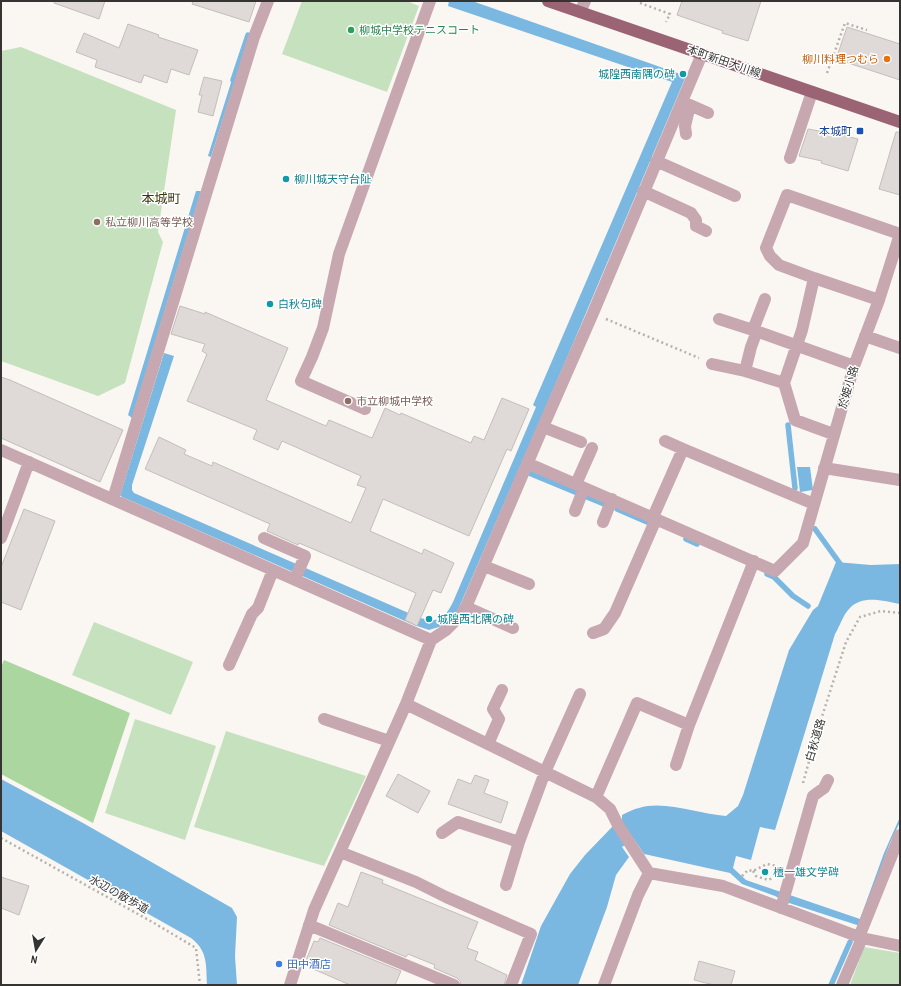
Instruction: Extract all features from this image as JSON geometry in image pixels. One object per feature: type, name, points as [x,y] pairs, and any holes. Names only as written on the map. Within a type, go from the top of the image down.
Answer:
[{"type":"main road","name":"本町新田大川線","points":[[548,1],[582,7],[702,54],[900,122]]},
{"type":"street","points":[[113,499],[254,37],[268,1]]},
{"type":"street","points":[[365,409],[301,381],[323,328],[339,254],[430,1]]},
{"type":"street","points":[[290,985],[314,910],[406,704],[431,640],[446,630],[466,607],[593,313],[643,191],[686,103],[702,54]]},
{"type":"street","points":[[790,158],[812,92]]},
{"type":"street","points":[[686,103],[708,113]]},
{"type":"street","points":[[686,103],[686,134]]},
{"type":"street","points":[[656,162],[735,196]]},
{"type":"street","points":[[643,191],[691,213],[696,220],[696,226],[706,230]]},
{"type":"street","points":[[879,300],[779,265],[770,256],[766,248],[787,195],[900,234]]},
{"type":"street","name":"於姫小路","points":[[752,566],[775,571],[803,543],[854,366],[879,300],[900,234]]},
{"type":"street","points":[[814,278],[802,330],[784,383],[795,420],[834,434]]},
{"type":"street","points":[[745,371],[751,347],[752,330],[765,299]]},
{"type":"street","points":[[719,319],[854,366]]},
{"type":"street","points":[[865,336],[900,348]]},
{"type":"street","points":[[712,364],[745,371],[784,383]]},
{"type":"street","points":[[543,427],[581,442]]},
{"type":"street","points":[[665,441],[814,504]]},
{"type":"street","points":[[576,511],[592,448]]},
{"type":"street","points":[[593,633],[604,629],[615,613],[683,449]]},
{"type":"street","points":[[1,450],[273,570],[298,572],[431,640]]},
{"type":"street","points":[[1,538],[30,462]]},
{"type":"street","points":[[525,468],[581,490],[612,499],[655,518],[752,566],[689,725],[676,765]]},
{"type":"street","points":[[824,468],[900,480]]},
{"type":"street","points":[[603,522],[612,499]]},
{"type":"street","points":[[264,538],[305,556],[298,572]]},
{"type":"street","points":[[484,566],[529,584]]},
{"type":"street","points":[[229,665],[252,614],[258,608],[273,570]]},
{"type":"street","points":[[466,607],[513,628]]},
{"type":"street","points":[[488,744],[499,719],[493,709],[502,690]]},
{"type":"street","points":[[506,885],[519,842],[545,772],[580,694]]},
{"type":"street","points":[[596,797],[637,703],[689,725]]},
{"type":"street","points":[[406,704],[596,797],[610,809],[618,825],[649,873],[723,886],[861,938],[900,946]]},
{"type":"street","points":[[324,718],[389,741]]},
{"type":"street","points":[[781,908],[813,796],[824,788],[828,780]]},
{"type":"street","points":[[442,833],[458,822],[519,842]]},
{"type":"street","points":[[842,985],[900,835]]},
{"type":"street","points":[[340,852],[416,882],[531,934],[511,985]]},
{"type":"street","points":[[604,985],[638,895],[649,873]]},
{"type":"street","points":[[309,925],[454,985]]},
{"type":"path","points":[[640,3],[670,14],[666,22]]},
{"type":"path","points":[[827,73],[845,23],[867,30]]},
{"type":"path","points":[[593,313],[712,364]]},
{"type":"path","name":"白秋道路","points":[[801,790],[818,729],[846,642],[860,617],[881,611],[900,613]]},
{"type":"path","name":"水辺の散歩道","points":[[1,838],[196,948],[200,985]]},
{"type":"path","points":[[744,875],[748,870],[752,871],[767,864],[780,867],[778,872]]},
{"type":"path","points":[[752,871],[756,876],[768,880],[777,876]]},
{"type":"green space","name":"柳城中学校テニスコート","points":[[302,1],[407,1],[419,6],[387,92],[282,54]]},
{"type":"green space","points":[[21,47],[176,110],[158,232],[163,242],[125,383],[98,396],[1,361],[1,51]]},
{"type":"green space","points":[[94,622],[193,662],[171,715],[72,675]]},
{"type":"green space","points":[[4,660],[130,713],[93,823],[1,774],[1,667]]},
{"type":"green space","points":[[135,719],[216,746],[185,840],[105,813]]},
{"type":"green space","points":[[226,731],[366,776],[324,866],[194,827]]},
{"type":"green space","points":[[864,947],[900,953],[900,985],[850,985]]},
{"type":"water","points":[[449,1],[472,1],[686,76],[458,610],[442,626],[429,630],[414,625],[120,496],[164,353],[174,356],[132,485],[132,490],[134,493],[420,618],[437,620],[446,613],[453,602],[536,407],[533,405],[672,82],[448,6]]},
{"type":"water","points":[[234,73],[237,74],[211,157],[208,156]]},
{"type":"water","points":[[196,191],[201,191],[132,418],[128,415]]},
{"type":"water","points":[[797,467],[810,467],[813,490],[800,492]]},
{"type":"water","points":[[836,562],[871,565],[900,564],[900,604],[880,600],[860,601],[854,604],[845,614],[835,634],[775,830],[760,827],[751,860],[736,856],[733,868],[746,880],[860,919],[884,853],[900,817],[900,822],[890,843],[860,926],[786,902],[775,896],[742,884],[730,873],[644,854],[634,839],[622,847],[629,857],[616,875],[607,907],[578,985],[521,985],[541,926],[570,874],[585,855],[612,827],[615,828],[622,821],[622,815],[637,808],[649,806],[671,806],[726,816],[738,806],[743,795],[789,650],[813,610],[818,606]]},
{"type":"water","points":[[1,779],[83,823],[232,908],[237,917],[235,956],[237,985],[207,985],[206,965],[203,953],[197,943],[191,938],[1,831]]},
{"type":"building","points":[[54,1],[105,1],[99,19],[54,3]]},
{"type":"building","points":[[193,1],[256,1],[249,22],[192,4]]},
{"type":"building","points":[[682,1],[761,1],[748,41],[722,33],[723,31],[677,15]]},
{"type":"building","points":[[128,24],[159,35],[158,37],[198,50],[189,75],[171,69],[167,83],[144,75],[141,83],[95,67],[97,60],[76,52],[84,33],[119,48]]},
{"type":"building","points":[[847,27],[900,44],[900,80],[836,59]]},
{"type":"building","points":[[204,77],[222,81],[213,116],[198,112],[202,95],[199,95]]},
{"type":"building","points":[[808,129],[830,132],[858,139],[848,171],[821,163],[822,161],[799,156]]},
{"type":"building","points":[[896,132],[900,132],[900,195],[879,189]]},
{"type":"building","points":[[180,306],[205,314],[205,312],[288,348],[266,400],[326,426],[329,420],[372,438],[385,408],[400,415],[401,413],[471,443],[474,436],[484,440],[502,398],[529,409],[511,451],[507,449],[469,536],[383,499],[370,531],[422,554],[424,549],[454,563],[441,593],[433,590],[417,626],[405,620],[416,593],[299,543],[298,545],[267,531],[270,524],[145,469],[159,437],[186,450],[184,454],[212,466],[213,462],[351,523],[366,488],[357,485],[361,476],[282,441],[278,450],[253,439],[257,430],[187,401],[207,354],[202,351],[205,344],[171,334]]},
{"type":"building","points":[[1,377],[123,430],[100,482],[1,438]]},
{"type":"building","points":[[24,509],[55,521],[21,610],[1,602],[1,567]]},
{"type":"building","points":[[398,774],[430,791],[418,813],[386,796]]},
{"type":"building","points":[[475,775],[489,780],[484,793],[508,802],[501,823],[448,804],[458,779],[471,784]]},
{"type":"building","points":[[361,872],[383,880],[382,883],[478,922],[467,948],[478,952],[475,960],[507,975],[504,985],[461,985],[457,978],[434,968],[435,965],[408,954],[406,957],[329,925],[338,903],[348,907]]},
{"type":"building","points":[[1,877],[29,886],[19,915],[1,908]]},
{"type":"building","points":[[320,938],[401,971],[395,985],[350,985],[304,965],[314,941],[318,942]]},
{"type":"building","points":[[699,961],[735,971],[731,985],[714,985],[694,980]]},
{"type":"waterway","points":[[233,80],[248,35]]},
{"type":"waterway","points":[[788,425],[795,488]]},
{"type":"waterway","points":[[524,471],[604,504]]},
{"type":"waterway","points":[[617,509],[647,522]]},
{"type":"waterway","points":[[815,529],[841,565]]},
{"type":"waterway","points":[[686,539],[697,544]]},
{"type":"waterway","points":[[767,574],[774,577],[793,596],[808,606]]},
{"type":"waterway","points":[[831,985],[850,942]]},
{"type":"place","name":"柳城中学校テニスコート","points":[[351,30]]},
{"type":"place","name":"柳川料理つむら","points":[[887,59]]},
{"type":"place","name":"城隍西南隅の碑","points":[[683,74]]},
{"type":"place","name":"本城町","points":[[860,131]]},
{"type":"place","name":"柳川城天守台阯","points":[[286,179]]},
{"type":"place","name":"私立柳川高等学校","points":[[97,222]]},
{"type":"place","name":"白秋句碑","points":[[270,304]]},
{"type":"place","name":"市立柳城中学校","points":[[348,401]]},
{"type":"place","name":"城隍西北隅の碑","points":[[429,619]]},
{"type":"place","name":"檀一雄文学碑","points":[[765,872]]},
{"type":"place","name":"田中酒店","points":[[279,964]]},
{"type":"district","name":"本城町","points":[[161,198]]}]
